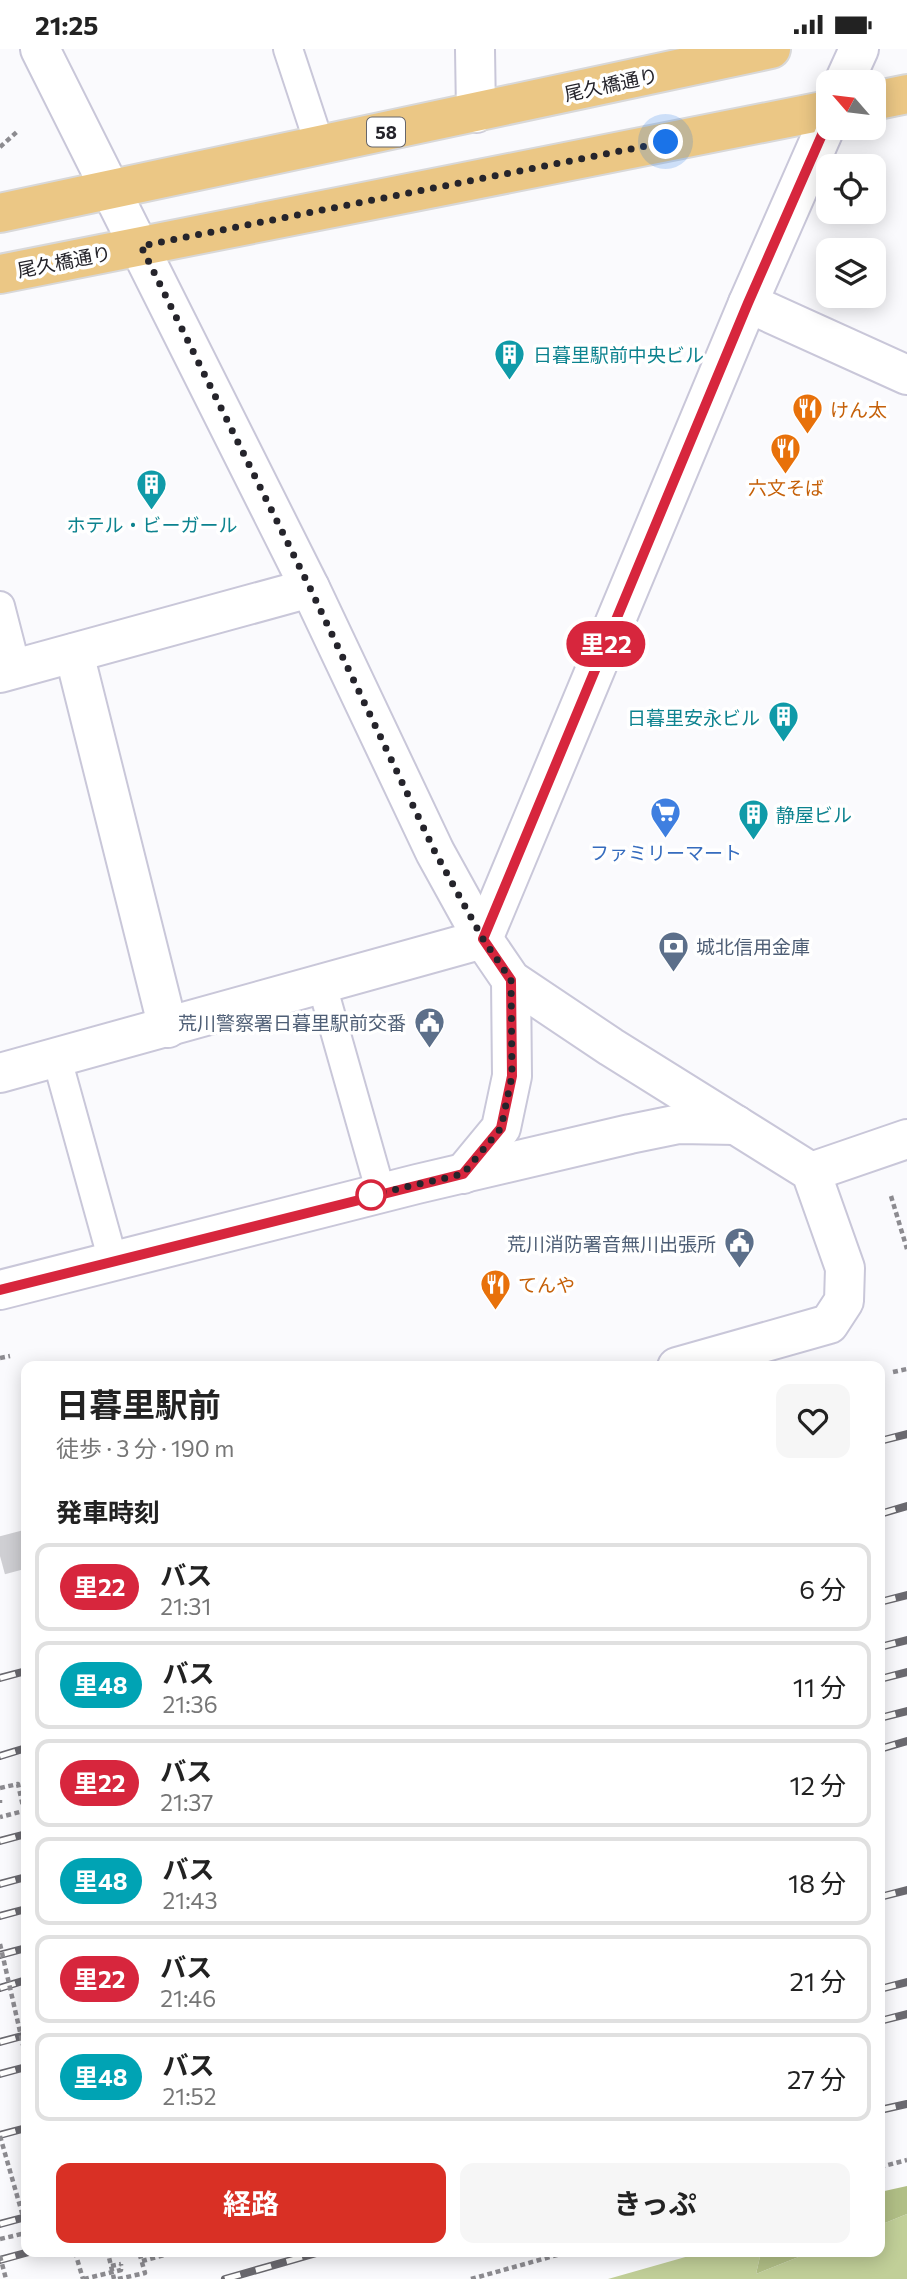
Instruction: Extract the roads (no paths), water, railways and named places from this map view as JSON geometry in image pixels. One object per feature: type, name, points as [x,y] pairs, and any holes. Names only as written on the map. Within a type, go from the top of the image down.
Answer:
[{"type":"main road","name":"尾久橋通り","points":[[0,213],[771,49]]},
{"type":"main road","points":[[886,98],[907,94]]},
{"type":"main road","name":"尾久橋通り","points":[[0,274],[816,112]]},
{"type":"street","points":[[40,49],[310,588],[435,852],[483,939],[511,980],[811,1172],[845,1268],[844,1301],[829,1324],[698,1361]]},
{"type":"street","points":[[475,49],[476,113]]},
{"type":"street","points":[[849,70],[859,49]]},
{"type":"street","points":[[483,939],[748,303],[820,140]]},
{"type":"street","points":[[748,303],[907,375]]},
{"type":"street","points":[[8,671],[310,588]]},
{"type":"street","points":[[74,653],[168,1028]]},
{"type":"street","points":[[0,1073],[483,939]]},
{"type":"street","points":[[463,1174],[501,1128],[512,1076],[511,980]]},
{"type":"street","points":[[0,1290],[381,1193],[679,1124],[736,1125]]},
{"type":"street","points":[[811,1172],[907,1139]]},
{"type":"lane","points":[[288,49],[320,146]]},
{"type":"lane","points":[[0,606],[8,671]]},
{"type":"lane","points":[[322,985],[381,1193]]},
{"type":"lane","points":[[58,1059],[114,1261]]},
{"type":"tunnel","points":[[0,1556],[21,1550]]},
{"type":"railway","points":[[885,1440],[907,1434]]},
{"type":"railway","points":[[885,1513],[907,1506]]},
{"type":"railway","points":[[885,1601],[907,1595]]},
{"type":"railway","points":[[885,1646],[907,1640]]},
{"type":"railway","points":[[0,1678],[21,1672]]},
{"type":"railway","points":[[885,1678],[907,1672]]},
{"type":"railway","points":[[885,1717],[907,1711]]},
{"type":"railway","points":[[885,1748],[907,1741]]},
{"type":"railway","points":[[0,1756],[21,1750]]},
{"type":"railway","points":[[0,1841],[21,1835]]},
{"type":"railway","points":[[0,1884],[21,1878]]},
{"type":"railway","points":[[885,1896],[907,1890]]},
{"type":"railway","points":[[0,1916],[21,1910]]},
{"type":"railway","points":[[0,1955],[21,1949]]},
{"type":"railway","points":[[0,1988],[21,1982]]},
{"type":"railway","points":[[885,1988],[907,1982]]},
{"type":"railway","points":[[885,2020],[907,2014]]},
{"type":"railway","points":[[0,2042],[21,2036]]},
{"type":"railway","points":[[0,2074],[21,2068]]},
{"type":"railway","points":[[885,2109],[907,2104]]},
{"type":"railway","points":[[0,2135],[21,2129]]},
{"type":"railway","points":[[0,2224],[21,2218]]},
{"type":"railway","points":[[0,2260],[21,2254]]},
{"type":"railway","points":[[225,2279],[302,2257]]},
{"type":"place","name":"日暮里駅前中央ビル","points":[[510,381]]},
{"type":"place","name":"けん太","points":[[807,436]]},
{"type":"place","name":"六文そば","points":[[786,475]]},
{"type":"place","name":"ホテル・ビーガール","points":[[152,512]]},
{"type":"place","name":"日暮里安永ビル","points":[[783,744]]},
{"type":"place","name":"ファミリーマート","points":[[666,840]]},
{"type":"place","name":"静屋ビル","points":[[753,841]]},
{"type":"place","name":"城北信用金庫","points":[[673,973]]},
{"type":"place","name":"荒川警察署日暮里駅前交番","points":[[429,1049]]},
{"type":"place","name":"荒川消防署音無川出張所","points":[[739,1270]]},
{"type":"place","name":"てんや","points":[[495,1311]]}]
